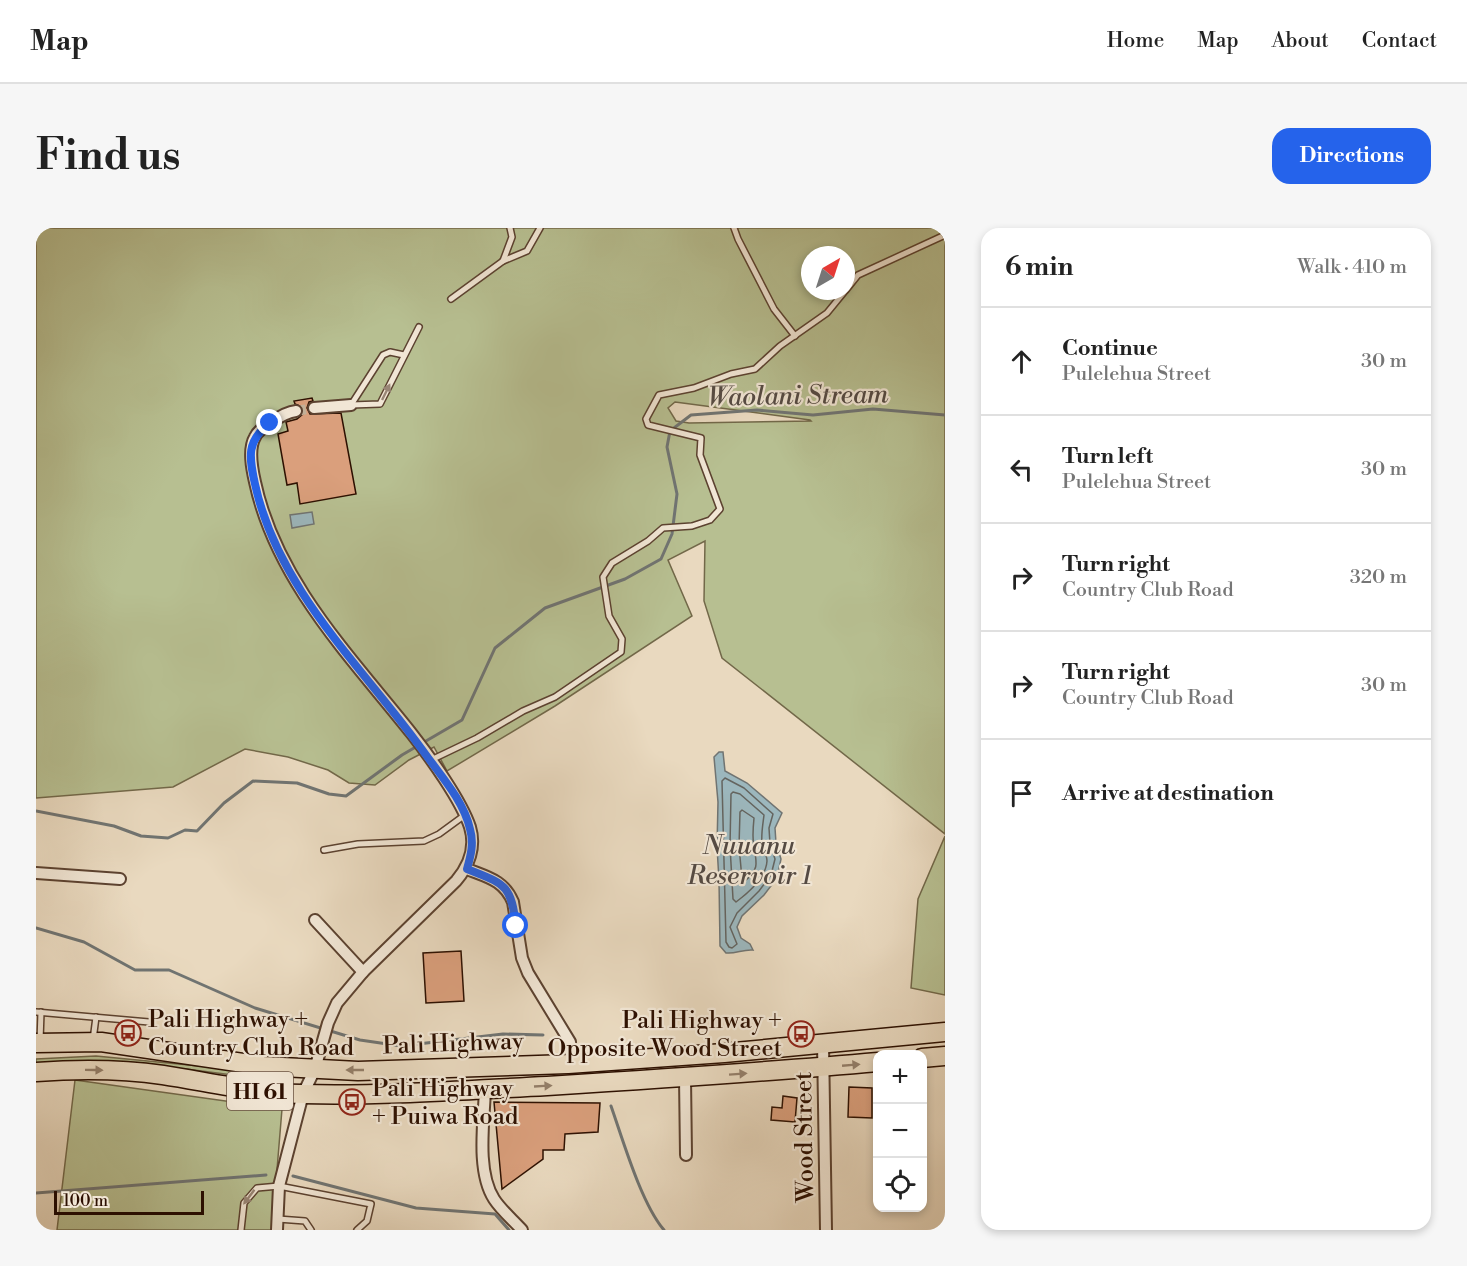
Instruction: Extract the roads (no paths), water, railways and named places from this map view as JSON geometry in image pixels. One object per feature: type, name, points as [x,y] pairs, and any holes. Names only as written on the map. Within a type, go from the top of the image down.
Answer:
[{"type":"highway","name":"Pali Highway","points":[[38,1043],[93,1042],[263,1066],[358,1071],[570,1064],[945,1032]]},
{"type":"highway","points":[[927,1058],[945,1056]]},
{"type":"highway","name":"Pali Highway","points":[[36,1072],[121,1071],[162,1075],[264,1092],[303,1094],[485,1089],[685,1078],[873,1062]]},
{"type":"highway","points":[[485,1089],[488,1079],[493,1074],[561,1072],[570,1064]]},
{"type":"highway","points":[[414,1068],[424,1075],[465,1075],[476,1078],[485,1089]]},
{"type":"street","points":[[314,408],[351,405]]},
{"type":"street","points":[[277,1225],[279,1186],[303,1094],[315,1069],[328,1023],[337,1003],[363,972],[467,869],[472,841],[465,815],[428,757],[308,603],[261,511],[252,467],[254,439],[259,431],[276,419],[296,411]]},
{"type":"street","points":[[467,869],[497,881],[510,895],[522,958],[570,1042],[570,1064]]},
{"type":"street","points":[[36,873],[120,879]]},
{"type":"street","points":[[315,920],[363,972]]},
{"type":"street","name":"Wood Street","points":[[823,1044],[826,1230]]},
{"type":"street","points":[[685,1078],[686,1155]]},
{"type":"street","points":[[485,1089],[483,1164],[487,1184],[494,1199],[522,1230]]},
{"type":"lane","points":[[502,261],[512,237],[510,228]]},
{"type":"lane","points":[[452,299],[502,261],[527,251],[540,228]]},
{"type":"lane","points":[[734,228],[774,309],[795,336]]},
{"type":"lane","points":[[855,278],[858,275],[945,235]]},
{"type":"lane","points":[[428,757],[477,738],[523,711],[555,697],[621,652],[622,639],[609,616],[603,581],[612,563],[648,541],[663,528],[692,526],[710,520],[720,509],[700,455],[701,438],[648,425],[646,419],[658,395],[694,388],[731,374],[756,369],[780,346],[827,313],[837,300]]},
{"type":"lane","points":[[351,405],[380,404],[419,327]]},
{"type":"lane","points":[[351,405],[382,355],[390,352],[404,355]]},
{"type":"lane","points":[[324,850],[358,844],[424,841],[439,834],[465,815]]},
{"type":"lane","points":[[38,1043],[38,1012],[149,1022]]},
{"type":"lane","points":[[93,1042],[96,1017]]},
{"type":"lane","points":[[241,1230],[243,1203],[257,1188],[279,1186],[371,1204],[367,1221],[357,1230]]},
{"type":"lane","points":[[277,1225],[305,1221],[311,1230]]},
{"type":"water","points":[[312,512],[314,524],[292,528],[290,515]]},
{"type":"water","name":"Nuuanu Reservoir 1","points":[[719,752],[723,752],[725,771],[747,783],[782,813],[775,828],[776,843],[781,859],[777,878],[764,895],[742,916],[737,927],[741,938],[750,944],[753,950],[730,953],[726,953],[720,946],[718,802],[714,757]]},
{"type":"waterway","name":"Waolani Stream","points":[[36,811],[114,826],[141,836],[168,838],[185,830],[197,831],[224,803],[253,781],[297,783],[329,794],[346,796],[402,755],[462,720],[495,648],[545,608],[625,579],[661,559],[672,534],[677,494],[667,447],[670,431],[691,415],[757,410],[813,415],[873,409],[945,415]]},
{"type":"waterway","points":[[36,928],[84,942],[135,970],[169,970],[255,1008],[360,1040],[401,1046],[503,1034],[543,1035]]},
{"type":"waterway","points":[[611,1106],[640,1188],[664,1230]]},
{"type":"waterway","points":[[36,1193],[266,1175]]},
{"type":"waterway","points":[[293,1176],[416,1208],[495,1214],[509,1230]]},
{"type":"tunnel","points":[[296,411],[314,408]]},
{"type":"place","name":"Pali Highway + Country Club Road","points":[[128,1033]]},
{"type":"place","name":"Pali Highway + Opposite Wood Street","points":[[801,1034]]},
{"type":"place","name":"Pali Highway + Puiwa Road","points":[[352,1102]]}]
